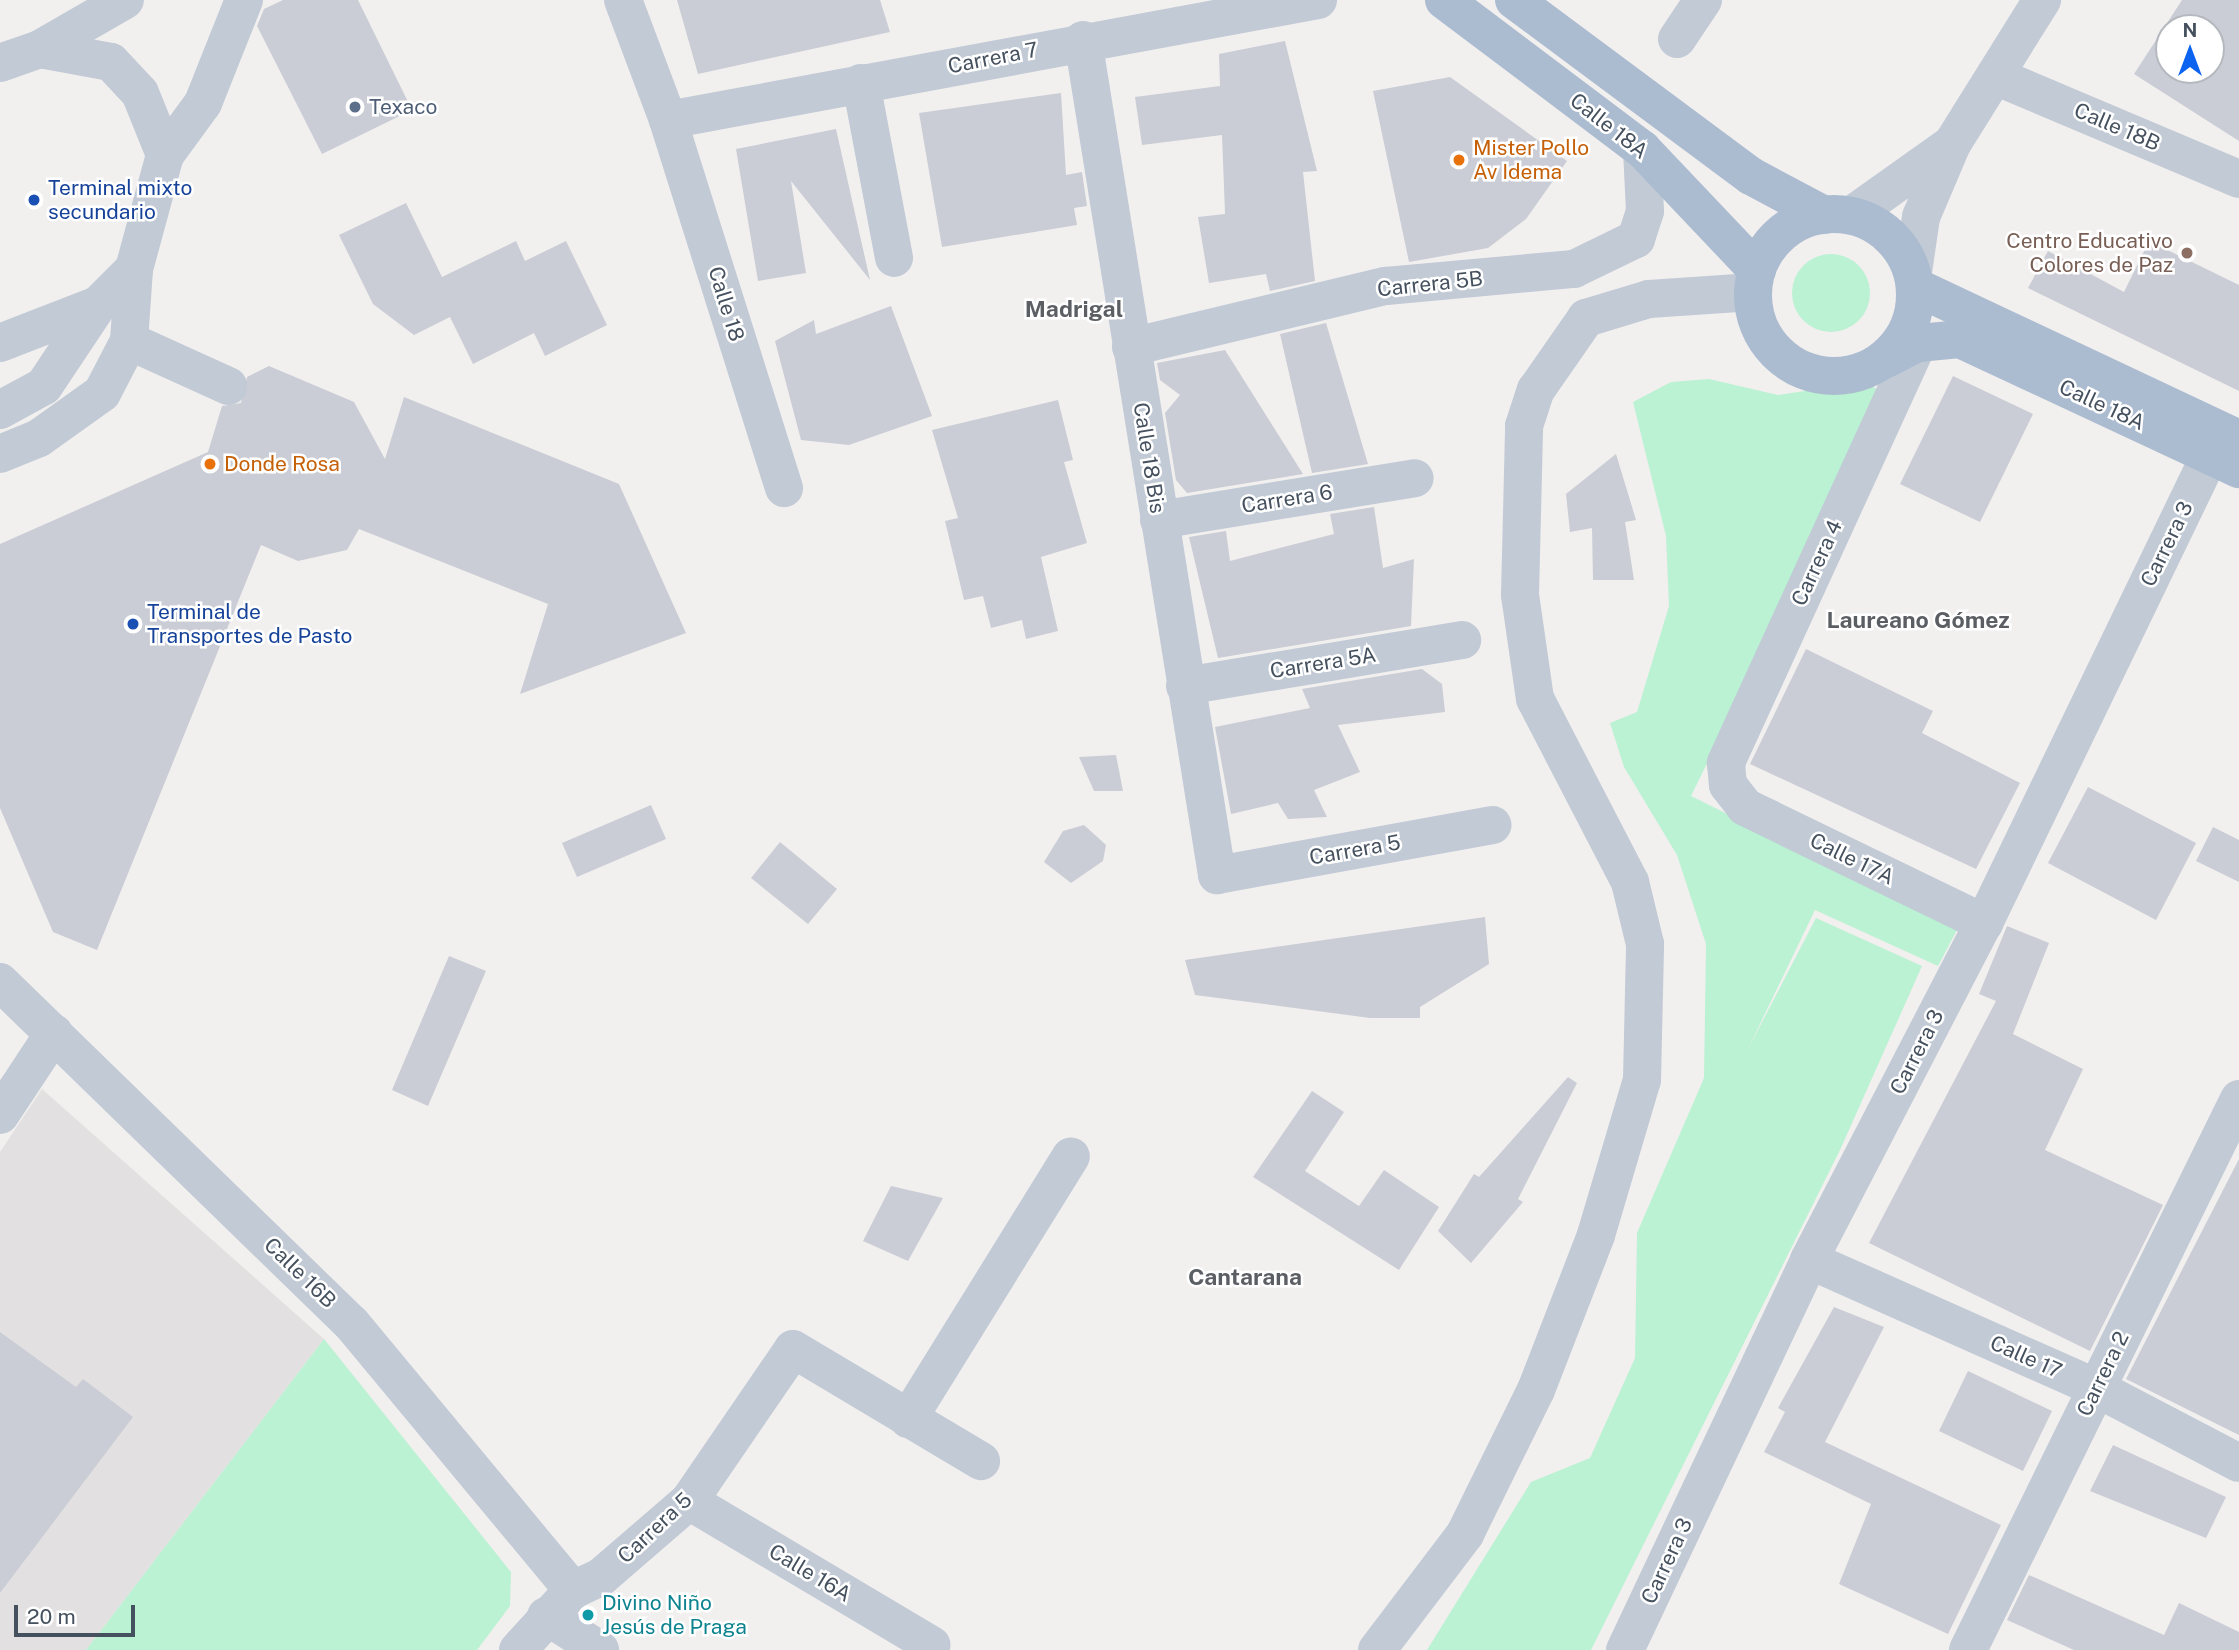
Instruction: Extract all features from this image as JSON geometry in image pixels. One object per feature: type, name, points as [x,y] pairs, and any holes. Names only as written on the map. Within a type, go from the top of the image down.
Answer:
[{"type":"main road","name":"Calle 18A","points":[[1444,0],[1643,149],[1755,281]]},
{"type":"main road","name":"Calle 18A","points":[[1514,0],[1751,176],[1838,215]]},
{"type":"main road","points":[[1838,215],[1886,233],[1915,279],[1910,327],[1902,351],[1859,373],[1829,376],[1800,369],[1776,352],[1758,324],[1755,281],[1772,243],[1794,224],[1838,215]]},
{"type":"main road","name":"Calle 18A","points":[[1915,279],[2229,455]]},
{"type":"main road","name":"Calle 18A","points":[[1902,351],[1960,340],[2229,455]]},
{"type":"street","points":[[0,63],[40,49],[125,0]]},
{"type":"street","points":[[0,454],[39,438],[102,393],[129,341],[134,269],[165,155],[203,103],[244,0]]},
{"type":"street","name":"Calle 18","points":[[623,0],[668,120],[784,488]]},
{"type":"street","name":"Carrera 7","points":[[668,120],[1083,40],[1318,0]]},
{"type":"street","points":[[1677,39],[1703,0]]},
{"type":"street","points":[[1915,279],[1921,217],[1952,144],[2042,0]]},
{"type":"street","name":"Calle 18 Bis","points":[[1083,40],[1217,875]]},
{"type":"street","points":[[40,49],[111,62],[140,93],[165,155]]},
{"type":"street","name":"Calle 18B","points":[[1994,76],[2239,179]]},
{"type":"street","points":[[860,83],[894,258]]},
{"type":"street","points":[[1838,215],[1952,144]]},
{"type":"street","name":"Carrera 5B","points":[[1131,347],[1386,286],[1574,269],[1636,239],[1644,211],[1643,149]]},
{"type":"street","points":[[0,410],[44,386],[98,305],[134,269]]},
{"type":"street","points":[[1377,1650],[1465,1534],[1536,1390],[1596,1235],[1643,1080],[1647,989],[1630,882],[1535,699],[1520,595],[1524,426],[1536,390],[1586,318],[1649,299],[1755,281]]},
{"type":"street","points":[[0,343],[98,305]]},
{"type":"street","points":[[129,341],[228,386]]},
{"type":"street","name":"Carrera 4","points":[[1728,785],[1726,763],[1902,351]]},
{"type":"street","name":"Carrera 3","points":[[1625,1650],[1809,1260],[2229,455]]},
{"type":"street","name":"Carrera 6","points":[[1159,520],[1415,478]]},
{"type":"street","name":"Carrera 5A","points":[[1185,686],[1462,640]]},
{"type":"street","name":"Calle 17A","points":[[1728,785],[1745,807],[1984,923]]},
{"type":"street","name":"Carrera 5","points":[[1217,875],[1493,825]]},
{"type":"street","name":"Calle 16B","points":[[0,982],[351,1323],[573,1590]]},
{"type":"street","points":[[0,1115],[54,1033]]},
{"type":"street","name":"Carrera 2","points":[[1968,1650],[2239,1099]]},
{"type":"street","points":[[981,1461],[908,1419],[1072,1156]]},
{"type":"street","name":"Calle 17","points":[[1809,1260],[2096,1388],[2239,1463]]},
{"type":"street","name":"Carrera 5","points":[[518,1650],[546,1616],[573,1590],[601,1577],[688,1501],[793,1349],[908,1419]]},
{"type":"street","name":"Calle 16A","points":[[688,1501],[932,1645]]},
{"type":"street","points":[[546,1616],[600,1650]]},
{"type":"shaded area","points":[[42,1089],[324,1339],[86,1650],[0,1650],[0,1152]]},
{"type":"green space","points":[[1831,254],[1846,257],[1858,266],[1867,278],[1870,293],[1867,308],[1858,320],[1846,329],[1831,332],[1816,329],[1804,320],[1795,308],[1792,293],[1795,278],[1804,266],[1816,257]]},
{"type":"green space","points":[[1709,379],[1778,395],[1864,382],[1888,395],[1691,796],[1958,928],[1938,966],[1815,910],[1747,1051],[1816,918],[1922,966],[1840,1150],[1591,1650],[1427,1650],[1531,1482],[1590,1458],[1635,1358],[1637,1233],[1704,1078],[1706,944],[1677,855],[1624,767],[1610,723],[1637,712],[1669,606],[1666,536],[1633,402],[1671,382]]},
{"type":"green space","points":[[324,1339],[511,1572],[510,1606],[477,1650],[86,1650]]},
{"type":"building","points":[[283,0],[358,0],[412,110],[322,154],[257,26],[264,9]]},
{"type":"building","points":[[677,0],[880,0],[890,32],[698,74]]},
{"type":"building","points":[[2182,0],[2239,0],[2239,141],[2134,74],[2155,42],[2155,84],[2225,84],[2225,14],[2173,14]]},
{"type":"building","points":[[1285,41],[1317,171],[1303,172],[1315,281],[1270,291],[1266,274],[1209,283],[1198,217],[1225,214],[1222,135],[1142,145],[1135,97],[1220,86],[1219,54]]},
{"type":"building","points":[[1450,77],[1567,161],[1526,219],[1488,248],[1409,262],[1373,91]]},
{"type":"building","points":[[1061,93],[1066,175],[1082,172],[1087,206],[1074,208],[1077,225],[942,247],[919,113]]},
{"type":"building","points":[[836,129],[870,280],[791,181],[806,273],[758,281],[736,149]]},
{"type":"building","points":[[406,203],[442,277],[516,241],[525,261],[566,241],[607,325],[545,356],[534,333],[473,364],[450,317],[414,335],[373,304],[339,235]]},
{"type":"building","points":[[2149,241],[2239,285],[2239,391],[2028,288],[2048,251],[2124,292]]},
{"type":"building","points":[[891,306],[932,416],[849,445],[801,440],[775,341],[814,320],[816,334]]},
{"type":"building","points":[[1326,323],[1368,464],[1312,473],[1280,334]]},
{"type":"building","points":[[1225,350],[1303,474],[1187,493],[1176,480],[1165,413],[1180,395],[1160,380],[1157,363]]},
{"type":"building","points":[[269,366],[354,402],[385,459],[404,397],[619,484],[686,633],[520,694],[548,604],[359,529],[347,550],[298,561],[261,545],[97,950],[53,932],[0,808],[0,544],[208,452],[222,406],[241,403],[247,377]]},
{"type":"building","points":[[1953,376],[2033,414],[1980,522],[1900,484]]},
{"type":"building","points":[[1058,400],[1073,460],[1064,462],[1087,543],[1041,557],[1058,631],[1026,639],[1022,620],[991,628],[983,596],[964,600],[945,521],[958,518],[932,430]]},
{"type":"building","points":[[1616,454],[1636,520],[1625,522],[1634,580],[1593,580],[1592,528],[1570,532],[1566,494]]},
{"type":"building","points":[[1374,507],[1383,568],[1414,559],[1411,626],[1218,658],[1189,537],[1226,531],[1230,561],[1334,534],[1330,514]]},
{"type":"building","points":[[1806,649],[1933,711],[1922,733],[2020,783],[1976,869],[1750,764]]},
{"type":"building","points":[[1422,669],[1442,684],[1445,712],[1338,725],[1360,772],[1314,790],[1327,817],[1288,819],[1278,803],[1231,814],[1215,727],[1310,708],[1302,689]]},
{"type":"building","points":[[1116,755],[1123,791],[1094,791],[1079,757]]},
{"type":"building","points":[[2088,787],[2196,843],[2156,920],[2048,863]]},
{"type":"building","points":[[651,805],[666,839],[577,877],[562,843]]},
{"type":"building","points":[[1084,825],[1106,845],[1103,861],[1071,883],[1044,862],[1063,831]]},
{"type":"building","points":[[2213,827],[2239,840],[2239,882],[2196,861]]},
{"type":"building","points":[[780,842],[837,889],[808,924],[751,878]]},
{"type":"building","points":[[1485,917],[1489,964],[1420,1007],[1420,1018],[1370,1018],[1195,995],[1185,960]]},
{"type":"building","points":[[2007,926],[2049,943],[2013,1034],[2083,1069],[2045,1150],[2163,1205],[2090,1351],[1869,1243],[1996,1001],[1979,994]]},
{"type":"building","points":[[449,956],[486,971],[428,1106],[392,1090]]},
{"type":"building","points":[[1568,1077],[1577,1083],[1518,1199],[1523,1202],[1471,1263],[1438,1231],[1474,1174],[1479,1177]]},
{"type":"building","points":[[1312,1091],[1344,1112],[1305,1171],[1359,1206],[1384,1170],[1439,1207],[1399,1270],[1253,1177]]},
{"type":"building","points":[[2239,1159],[2239,1435],[2126,1379]]},
{"type":"building","points":[[891,1186],[943,1198],[908,1261],[863,1241]]},
{"type":"building","points":[[1834,1307],[1884,1327],[1825,1442],[2001,1525],[1948,1634],[1839,1584],[1871,1504],[1764,1452],[1785,1412],[1778,1408]]},
{"type":"building","points":[[0,1332],[76,1387],[83,1379],[133,1417],[0,1593]]},
{"type":"building","points":[[1968,1371],[2052,1411],[2023,1471],[1939,1431]]},
{"type":"building","points":[[2113,1445],[2226,1497],[2206,1538],[2090,1491]]},
{"type":"building","points":[[2029,1575],[2164,1635],[2179,1603],[2239,1632],[2239,1650],[2074,1650],[2007,1620]]},
{"type":"place","name":"Texaco","points":[[355,107]]},
{"type":"place","name":"Mister Pollo Av Idema","points":[[1459,160]]},
{"type":"place","name":"Terminal mixto secundario","points":[[34,200]]},
{"type":"place","name":"Centro Educativo Colores de Paz","points":[[2187,253]]},
{"type":"place","name":"Donde Rosa","points":[[210,464]]},
{"type":"place","name":"Terminal de Transportes de Pasto","points":[[133,624]]},
{"type":"place","name":"Divino Niño Jesús de Praga","points":[[588,1615]]},
{"type":"district","name":"Madrigal","points":[[1074,309]]},
{"type":"district","name":"Laureano Gómez","points":[[1918,620]]},
{"type":"district","name":"Cantarana","points":[[1245,1277]]}]
